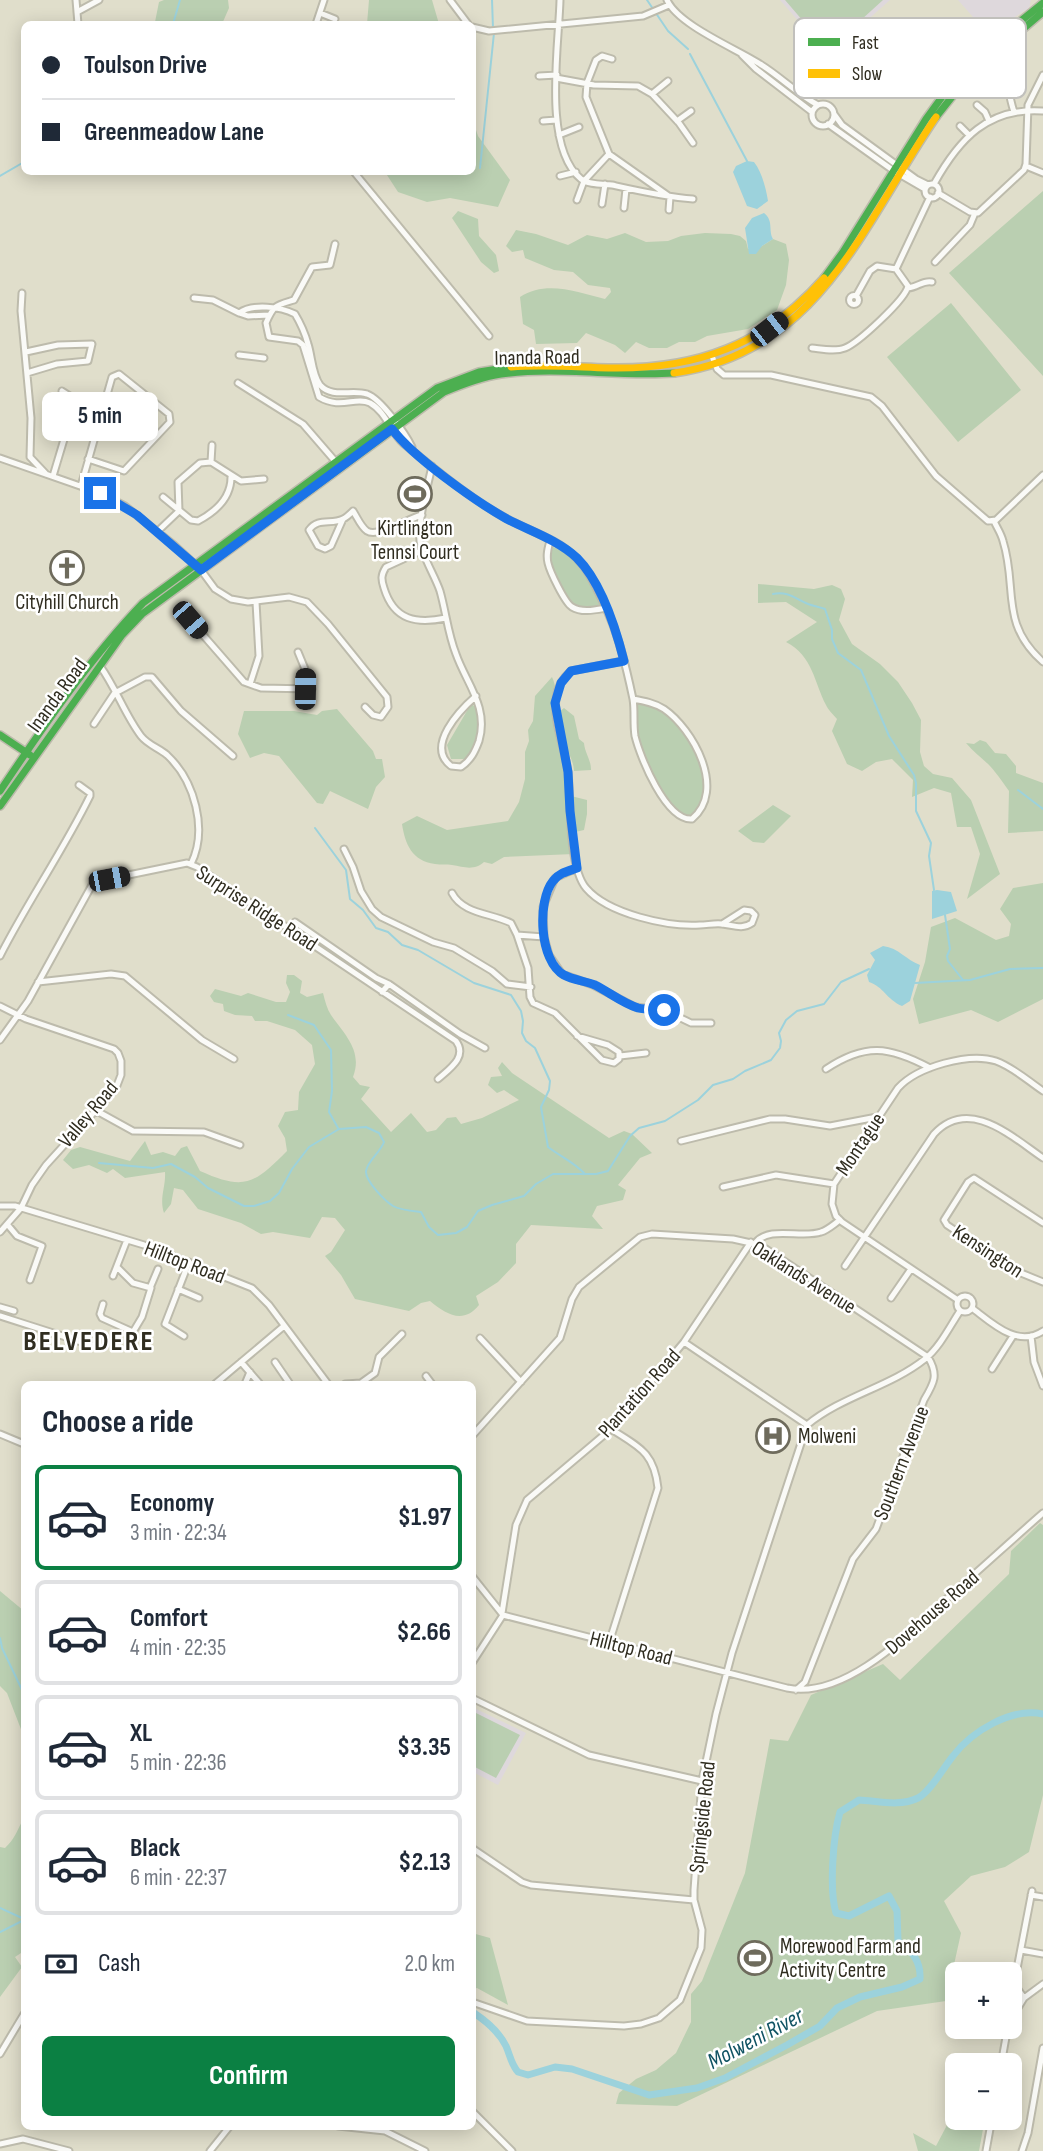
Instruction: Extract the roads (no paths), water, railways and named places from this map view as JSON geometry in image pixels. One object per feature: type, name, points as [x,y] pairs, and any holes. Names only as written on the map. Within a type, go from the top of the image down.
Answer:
[{"type":"main road","name":"Inanda Road","points":[[1022,18],[1042,2]]},
{"type":"main road","name":"Inanda Road","points":[[1026,26],[1043,12]]},
{"type":"main road","name":"Inanda Road","points":[[899,170],[940,98]]},
{"type":"main road","name":"Inanda Road","points":[[2,794],[33,757],[122,635],[142,614],[335,461],[444,392],[467,381],[492,374],[532,371],[660,374],[688,371],[760,335],[808,297],[836,262],[950,98]]},
{"type":"main road","name":"Inanda Road","points":[[0,806],[2,794],[26,752],[131,615],[152,596],[198,567],[393,424]]},
{"type":"main road","points":[[61,707],[73,695],[78,697]]},
{"type":"main road","points":[[0,735],[33,757]]},
{"type":"street","points":[[77,12],[99,0]]},
{"type":"street","points":[[317,0],[320,13]]},
{"type":"street","points":[[317,21],[324,0]]},
{"type":"street","points":[[450,0],[466,21]]},
{"type":"street","points":[[561,0],[556,120],[567,157],[576,172],[584,181],[693,199]]},
{"type":"street","points":[[76,1],[78,21]]},
{"type":"street","points":[[476,28],[489,31],[650,14],[660,10],[668,2],[680,16],[756,65],[812,112]]},
{"type":"street","points":[[320,13],[335,19]]},
{"type":"street","points":[[612,59],[597,58],[587,83],[588,102],[609,154],[670,197]]},
{"type":"street","points":[[756,65],[794,87]]},
{"type":"street","points":[[935,262],[970,225],[975,213],[986,208],[1026,166],[1028,110],[1043,75]]},
{"type":"street","points":[[538,76],[557,76],[587,83],[629,84],[652,93],[692,143]]},
{"type":"street","points":[[776,84],[781,78]]},
{"type":"street","points":[[652,93],[668,81]]},
{"type":"street","points":[[809,98],[818,104],[829,105],[842,125],[899,170]]},
{"type":"street","points":[[1010,98],[1014,112]]},
{"type":"street","points":[[818,104],[812,112],[812,120],[818,125],[828,124],[899,170],[929,186],[938,187],[938,193]]},
{"type":"street","points":[[977,105],[985,112],[989,121]]},
{"type":"street","points":[[677,121],[691,111]]},
{"type":"street","points":[[930,197],[926,194],[929,186],[969,135],[989,121],[1014,112],[1043,111]]},
{"type":"street","points":[[828,124],[834,114]]},
{"type":"street","points":[[543,121],[556,120]]},
{"type":"street","points":[[960,126],[969,135]]},
{"type":"street","points":[[559,135],[579,127]]},
{"type":"street","points":[[576,200],[584,181],[609,154]]},
{"type":"street","points":[[1026,166],[1043,173]]},
{"type":"street","points":[[560,176],[576,172]]},
{"type":"street","points":[[356,175],[489,336]]},
{"type":"street","points":[[602,204],[605,184]]},
{"type":"street","points":[[651,194],[654,186]]},
{"type":"street","points":[[624,208],[626,189]]},
{"type":"street","points":[[938,193],[975,213]]},
{"type":"street","points":[[895,270],[930,197],[938,193]]},
{"type":"street","points":[[669,210],[670,197]]},
{"type":"street","points":[[335,244],[330,265],[313,267],[295,300],[281,302],[269,316],[266,323],[269,337],[298,341],[303,345],[319,397],[340,404],[363,401],[369,403],[393,424]]},
{"type":"street","points":[[856,296],[872,268],[879,266],[895,270],[905,280],[908,288]]},
{"type":"street","points":[[812,348],[831,350],[847,347],[902,299],[908,288],[923,282],[932,282]]},
{"type":"street","points":[[22,293],[21,312],[31,418],[30,457],[50,475]]},
{"type":"street","points":[[194,298],[218,302],[239,313],[269,316]]},
{"type":"street","points":[[239,313],[250,308],[283,309],[295,314],[308,341],[316,378],[326,389],[335,393],[367,394],[373,398],[413,450],[432,466],[496,512],[568,550],[580,562],[606,608],[624,661],[633,699],[634,730],[647,770],[677,813],[684,818],[692,818],[700,810],[706,786],[698,751],[666,710],[652,703],[633,699]]},
{"type":"street","points":[[26,352],[58,345],[92,344],[88,360],[57,364],[27,373]]},
{"type":"street","points":[[239,355],[264,358]]},
{"type":"street","points":[[713,360],[719,372],[724,375],[771,375],[871,397],[882,406],[936,476],[984,518],[994,521]]},
{"type":"street","points":[[81,486],[88,459],[112,377],[119,374],[169,414],[170,422],[124,471],[88,459]]},
{"type":"street","points":[[238,383],[303,424],[335,461]]},
{"type":"street","points":[[50,475],[74,406],[73,398],[62,391]]},
{"type":"street","points":[[211,462],[212,445]]},
{"type":"street","points":[[0,458],[81,486],[125,506],[158,531],[225,596],[240,602],[294,597],[307,602],[315,608],[387,697],[388,708],[381,717],[373,715],[365,707]]},
{"type":"street","points":[[179,511],[177,485],[198,464],[211,462],[231,477],[245,481],[264,479]]},
{"type":"street","points":[[432,466],[420,540],[438,585],[456,655],[476,696],[482,719],[475,752],[461,767],[454,767],[445,760],[443,743],[453,720],[476,696]]},
{"type":"street","points":[[994,521],[1043,475]]},
{"type":"street","points":[[163,497],[194,521],[207,516],[225,498],[231,477]]},
{"type":"street","points":[[158,531],[179,511]]},
{"type":"street","points":[[343,519],[318,522],[310,527],[318,546],[325,549],[331,546],[343,519],[353,511],[365,529],[371,532],[386,530],[422,515]]},
{"type":"street","points":[[994,521],[1005,547],[1014,620],[1022,636],[1043,662]]},
{"type":"street","points":[[550,541],[548,566],[568,603],[573,608],[584,610],[606,608]]},
{"type":"street","points":[[423,550],[386,567],[381,578],[385,592],[393,608],[411,619],[421,621],[446,618]]},
{"type":"street","points":[[250,684],[259,656],[256,602]]},
{"type":"street","points":[[190,620],[243,680],[261,688],[309,689],[306,669],[298,652]]},
{"type":"street","points":[[624,661],[571,671],[557,692],[555,703],[568,772],[577,868],[582,882],[592,893],[641,918],[671,925],[722,924],[744,927],[752,923],[755,915],[744,910],[722,924]]},
{"type":"street","points":[[100,666],[142,736],[171,759],[186,783],[199,818],[199,842],[191,864]]},
{"type":"street","points":[[94,724],[117,692],[145,677],[152,677],[181,711],[233,756]]},
{"type":"street","points":[[0,956],[31,898],[66,843],[90,796],[90,793],[79,785]]},
{"type":"street","points":[[344,849],[361,891],[372,909],[381,917],[433,942],[454,948],[492,971],[506,985],[531,987]]},
{"type":"street","name":"Surprise Ridge Road","points":[[0,1040],[18,1016],[92,885],[109,879],[191,864],[458,1043],[460,1056],[438,1079]]},
{"type":"street","points":[[577,868],[561,874],[550,887],[543,907],[544,937],[549,955],[563,975],[593,985],[635,1007],[664,1010],[691,1023],[711,1023]]},
{"type":"street","points":[[452,893],[458,902],[468,908],[509,921],[517,934],[528,968],[530,997],[533,1003],[555,1013],[604,1061],[615,1063],[620,1056],[646,1053]]},
{"type":"street","points":[[295,922],[460,1034],[485,1048]]},
{"type":"street","points":[[517,934],[544,937]]},
{"type":"street","points":[[38,982],[111,974],[125,975],[213,1049],[234,1059]]},
{"type":"street","points":[[382,992],[389,984]]},
{"type":"street","name":"Valley Road","points":[[0,1006],[18,1016],[109,1048],[118,1053],[121,1069],[118,1084],[38,1174],[21,1208],[0,1232]]},
{"type":"street","points":[[577,1036],[608,1045],[618,1051],[620,1056]]},
{"type":"street","points":[[826,1069],[854,1053],[870,1050],[894,1053],[930,1068]]},
{"type":"street","name":"Montague","points":[[840,1220],[831,1201],[834,1184],[877,1117],[907,1079],[930,1068],[968,1059],[985,1059],[1003,1064],[1043,1091]]},
{"type":"street","points":[[95,1110],[133,1131],[204,1132],[240,1145]]},
{"type":"street","points":[[681,1141],[770,1119],[830,1126],[877,1117]]},
{"type":"street","points":[[845,1266],[936,1131],[950,1123],[974,1118],[988,1121],[1043,1158]]},
{"type":"street","points":[[723,1187],[776,1175],[834,1184]]},
{"type":"street","name":"Kensington","points":[[1043,1223],[974,1178],[968,1182],[944,1220],[947,1225],[1016,1272],[1043,1282]]},
{"type":"street","name":"Hilltop Road","points":[[0,1206],[21,1208],[127,1240],[252,1288],[326,1381]]},
{"type":"street","points":[[753,1243],[768,1235],[823,1232],[840,1220],[958,1300]]},
{"type":"street","points":[[7,1224],[17,1236],[42,1247],[30,1280]]},
{"type":"street","name":"Oaklands Avenue","points":[[476,1432],[560,1338],[579,1287],[639,1237],[652,1234],[733,1239],[753,1243],[795,1267],[928,1357]]},
{"type":"street","points":[[113,1276],[127,1240]]},
{"type":"street","name":"Plantation Road","points":[[476,1657],[503,1614],[516,1525],[527,1500],[611,1429],[684,1342],[753,1243]]},
{"type":"street","points":[[184,1336],[165,1324],[189,1262]]},
{"type":"street","points":[[117,1267],[133,1283],[150,1288]]},
{"type":"street","points":[[103,1304],[100,1314],[102,1318],[133,1332],[142,1317],[158,1269]]},
{"type":"street","points":[[891,1298],[911,1269]]},
{"type":"street","points":[[178,1289],[199,1298]]},
{"type":"street","points":[[958,1300],[967,1297],[972,1302],[972,1308]]},
{"type":"street","points":[[958,1300],[960,1311]]},
{"type":"street","points":[[0,1307],[14,1311]]},
{"type":"street","points":[[960,1311],[965,1312],[972,1308]]},
{"type":"street","points":[[972,1308],[1013,1336],[1031,1336],[1043,1331]]},
{"type":"street","points":[[684,1342],[807,1424],[928,1357],[960,1311]]},
{"type":"street","points":[[0,1315],[97,1347]]},
{"type":"street","points":[[219,1381],[284,1326]]},
{"type":"street","points":[[364,1381],[375,1373],[379,1357],[402,1334]]},
{"type":"street","points":[[992,1369],[1013,1336]]},
{"type":"street","points":[[1031,1336],[1034,1362],[1043,1386]]},
{"type":"street","points":[[480,1338],[521,1382]]},
{"type":"street","name":"Southern Avenue","points":[[796,1690],[805,1682],[853,1559],[876,1529],[924,1400],[934,1382],[935,1373],[928,1357]]},
{"type":"street","points":[[241,1362],[258,1381]]},
{"type":"street","points":[[275,1362],[288,1381]]},
{"type":"street","points":[[246,1381],[250,1372]]},
{"type":"street","points":[[426,1376],[430,1381]]},
{"type":"street","name":"Springside Road","points":[[476,2003],[527,2021],[624,2026],[659,2018],[680,2000],[701,1948],[702,1930],[694,1900],[702,1781],[727,1672],[807,1424]]},
{"type":"street","points":[[609,1643],[658,1488],[655,1470],[648,1454],[611,1429]]},
{"type":"street","points":[[0,1434],[21,1443]]},
{"type":"street","name":"Dovehouse Road","points":[[808,1690],[873,1663],[1043,1513]]},
{"type":"street","points":[[476,1581],[503,1614]]},
{"type":"street","name":"Hilltop Road","points":[[503,1614],[796,1690],[808,1690]]},
{"type":"street","points":[[805,1682],[808,1690]]},
{"type":"street","points":[[476,1700],[589,1755],[702,1781]]},
{"type":"street","points":[[476,1851],[522,1882],[531,1885],[694,1900]]},
{"type":"street","points":[[1024,1998],[1016,1985],[1031,1893],[1043,1896]]},
{"type":"street","points":[[1021,1950],[1043,1954]]},
{"type":"street","points":[[1022,2001],[1043,1984]]},
{"type":"street","points":[[0,2054],[21,2019]]},
{"type":"street","points":[[1022,2151],[1028,2133],[1043,2048]]},
{"type":"street","points":[[476,2114],[512,2151]]},
{"type":"street","points":[[210,2151],[227,2130]]},
{"type":"street","points":[[376,2130],[385,2131],[425,2151]]},
{"type":"street","points":[[986,2151],[990,2130]]},
{"type":"street","points":[[0,2144],[23,2139],[69,2151]]},
{"type":"water","points":[[747,161],[754,162],[757,166],[767,196],[768,201],[757,209],[747,206],[733,172],[736,166]]},
{"type":"water","points":[[764,213],[769,219],[773,239],[756,254],[749,254],[745,228],[752,218]]},
{"type":"water","points":[[932,891],[951,892],[957,911],[932,919]]},
{"type":"water","points":[[883,946],[894,949],[920,965],[910,1001],[902,1006],[869,982],[867,975],[875,960],[870,953]]},
{"type":"waterway","points":[[174,21],[180,0]]},
{"type":"waterway","points":[[492,0],[493,28]]},
{"type":"waterway","points":[[647,0],[668,31],[688,49]]},
{"type":"waterway","points":[[480,168],[494,33]]},
{"type":"waterway","points":[[690,54],[747,161]]},
{"type":"waterway","points":[[0,176],[21,164]]},
{"type":"waterway","points":[[773,594],[788,595],[825,609],[838,653],[861,670],[889,736],[914,775],[916,811],[931,843],[929,856],[934,890]]},
{"type":"waterway","points":[[1018,790],[1043,809]]},
{"type":"waterway","points":[[315,828],[346,870],[350,899],[363,910],[376,928],[388,932],[402,945],[418,950],[474,983],[511,995],[521,1011],[522,1033],[526,1041],[535,1048],[550,1081],[541,1107],[548,1147],[585,1174]]},
{"type":"waterway","points":[[945,915],[950,949],[948,961],[963,980]]},
{"type":"waterway","points":[[915,983],[970,980],[1010,969],[1043,968]]},
{"type":"waterway","points":[[99,1163],[153,1168],[171,1164],[195,1177],[208,1188],[244,1206],[254,1206],[270,1201],[279,1193],[292,1169],[309,1147],[339,1129],[366,1127],[379,1133],[384,1142],[366,1171],[376,1190],[393,1206],[421,1212],[429,1227],[438,1235],[456,1233],[467,1227],[478,1211],[524,1196],[536,1184],[553,1174],[596,1174],[608,1171],[630,1136],[639,1128],[665,1121],[698,1100],[713,1085],[733,1079],[771,1060],[780,1048],[779,1033],[786,1020],[797,1011],[824,1004],[841,982],[869,969]]},
{"type":"waterway","points":[[288,1015],[314,1025],[331,1050],[332,1091],[329,1112],[338,1128]]},
{"type":"waterway","points":[[0,1638],[21,1688]]},
{"type":"waterway","name":"Molweni River","points":[[476,2014],[500,2036],[518,2072],[528,2075],[555,2067],[572,2069],[649,2095],[697,2088],[725,2078],[820,2026],[837,2008],[860,1997],[902,1987],[920,1979],[915,1957],[898,1941],[897,1911],[889,1896],[849,1916],[836,1913],[833,1863],[840,1812],[859,1800],[896,1803],[918,1798],[932,1785],[961,1747],[982,1730],[1019,1714],[1043,1714]]},
{"type":"waterway","points":[[0,1908],[21,1918]]},
{"type":"waterway","points":[[0,1932],[21,1922]]},
{"type":"place","name":"Kirtlington Tennsi Court","points":[[415,494]]},
{"type":"place","name":"Cityhill Church","points":[[67,568]]},
{"type":"place","name":"Molweni","points":[[773,1436]]},
{"type":"place","name":"Morewood Farm and Activity Centre","points":[[755,1958]]},
{"type":"district","name":"BELVEDERE","points":[[89,1340]]}]
